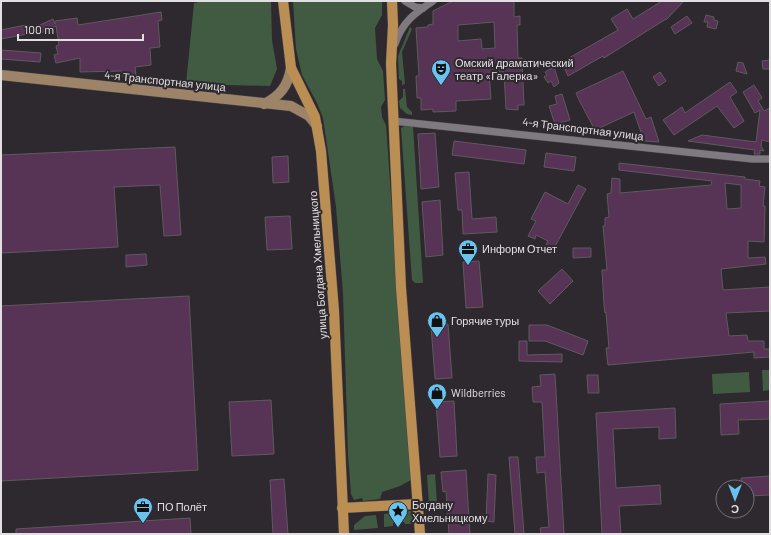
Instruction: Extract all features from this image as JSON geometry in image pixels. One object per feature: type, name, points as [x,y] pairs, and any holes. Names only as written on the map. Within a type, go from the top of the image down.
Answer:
[{"type":"main road","name":"улица Богдана Хмельницкого","points":[[283,1],[291,68],[312,109],[318,128],[328,215],[344,534]]},
{"type":"main road","points":[[392,1],[393,25],[391,55],[393,121],[401,288],[420,534]]},
{"type":"main road","points":[[264,104],[275,98],[284,88],[289,79],[291,68]]},
{"type":"main road","name":"4-я Транспортная улица","points":[[1,75],[291,106],[309,116],[318,128]]},
{"type":"main road","points":[[342,508],[418,504]]},
{"type":"street","points":[[405,1],[415,7],[423,8]]},
{"type":"street","points":[[391,55],[402,27],[414,13],[433,1]]},
{"type":"street","name":"4-я Транспортная улица","points":[[393,121],[752,159],[770,159]]},
{"type":"green space","points":[[203,1],[271,1],[272,40],[277,69],[270,86],[186,84],[194,3]]},
{"type":"green space","points":[[293,1],[382,1],[382,15],[375,28],[377,59],[383,71],[385,100],[381,107],[382,117],[386,125],[411,480],[400,486],[382,492],[380,499],[363,501],[362,498],[354,500],[351,494],[348,454],[343,293],[336,207],[323,118],[302,75],[296,49]]},
{"type":"green space","points":[[410,27],[412,29],[402,52],[405,84],[402,85],[402,81],[399,79],[398,56]]},
{"type":"green space","points":[[403,89],[405,89],[407,107],[412,112],[412,115],[407,114],[400,108],[399,101],[403,97]]},
{"type":"green space","points":[[406,125],[413,126],[423,283],[415,283],[412,280],[401,128]]},
{"type":"green space","points":[[762,370],[770,370],[770,390],[763,391]]},
{"type":"green space","points":[[749,372],[750,392],[713,394],[712,374]]},
{"type":"green space","points":[[435,474],[437,504],[429,504],[427,475]]},
{"type":"green space","points":[[409,511],[415,512],[415,524],[405,524],[404,522],[393,523],[393,526],[384,527],[384,514]]},
{"type":"green space","points":[[376,515],[378,528],[354,530],[354,525],[365,516]]},
{"type":"building","points":[[453,1],[514,1],[514,17],[520,16],[520,25],[517,25],[518,58],[522,58],[524,105],[518,105],[518,110],[506,109],[504,72],[489,72],[491,99],[456,101],[456,111],[433,112],[433,109],[421,110],[421,98],[417,98],[416,76],[419,76],[416,28],[428,27],[428,25],[433,24],[433,11]],"holes":[[[494,22],[495,48],[482,49],[481,39],[458,41],[458,25]]]},
{"type":"building","points":[[662,1],[684,1],[666,20],[604,58],[603,56],[568,76],[562,62],[618,30],[611,19],[627,9],[633,19]]},
{"type":"building","points":[[161,12],[162,20],[158,21],[160,47],[150,48],[151,65],[135,67],[136,75],[122,76],[122,71],[80,72],[80,58],[56,63],[54,55],[58,54],[56,46],[59,45],[56,26],[39,34],[38,32],[1,39],[1,30],[26,25],[27,31],[53,19],[55,24],[55,21],[77,18],[78,25]]},
{"type":"building","points":[[706,15],[714,17],[714,20],[718,21],[716,29],[707,27],[708,22],[704,22]]},
{"type":"building","points":[[687,16],[692,23],[675,34],[671,27]]},
{"type":"building","points":[[1,50],[41,53],[40,62],[1,59]]},
{"type":"building","points":[[770,60],[770,69],[763,69],[762,61]]},
{"type":"building","points":[[738,62],[743,63],[747,74],[736,71]]},
{"type":"building","points":[[554,67],[559,83],[554,87],[551,81],[548,83],[544,77],[547,75],[545,72]]},
{"type":"building","points":[[623,71],[646,119],[651,117],[659,142],[644,141],[634,112],[595,130],[579,100],[576,93]]},
{"type":"building","points":[[660,72],[666,81],[659,86],[653,77]]},
{"type":"building","points":[[730,82],[737,92],[730,97],[744,121],[734,128],[717,106],[674,135],[663,120],[682,107],[685,113]]},
{"type":"building","points":[[754,85],[762,98],[758,101],[764,111],[770,108],[770,142],[762,140],[761,146],[764,151],[760,150],[760,154],[754,154],[755,150],[688,141],[702,135],[756,142],[760,110],[755,113],[743,92]]},
{"type":"building","points":[[562,94],[570,120],[555,124],[549,106],[557,104],[555,96]]},
{"type":"building","points":[[435,133],[439,187],[421,189],[418,134]]},
{"type":"building","points":[[454,141],[526,150],[524,164],[452,155]]},
{"type":"building","points":[[175,147],[181,235],[164,236],[160,185],[114,187],[118,247],[1,253],[1,155]]},
{"type":"building","points":[[546,153],[576,157],[574,171],[544,167]]},
{"type":"building","points":[[288,156],[289,182],[273,183],[272,157]]},
{"type":"building","points":[[619,163],[745,177],[745,179],[760,181],[759,186],[765,187],[763,206],[765,206],[764,242],[748,241],[748,258],[765,257],[766,264],[721,269],[723,290],[770,287],[770,311],[726,313],[729,336],[747,335],[748,341],[764,341],[764,349],[770,349],[770,357],[754,358],[754,352],[608,365],[606,348],[609,348],[602,270],[607,270],[603,226],[605,226],[605,218],[609,217],[607,194],[611,193],[612,178],[620,179],[620,193],[711,185],[712,181],[619,170]],"holes":[[[725,183],[741,185],[741,208],[727,209]]]},
{"type":"building","points":[[469,172],[472,219],[496,217],[497,232],[463,234],[462,210],[458,210],[455,173]]},
{"type":"building","points":[[578,185],[586,189],[552,252],[544,249],[548,241],[536,235],[535,239],[528,236],[536,221],[531,219],[545,192],[568,204]]},
{"type":"building","points":[[440,200],[443,255],[426,257],[422,202]]},
{"type":"building","points":[[290,216],[292,249],[267,250],[265,217]]},
{"type":"building","points":[[573,248],[591,248],[591,257],[573,258]]},
{"type":"building","points":[[146,254],[147,265],[126,267],[126,255]]},
{"type":"building","points":[[479,261],[483,307],[466,308],[463,262]]},
{"type":"building","points":[[562,269],[573,281],[550,304],[538,291]]},
{"type":"building","points":[[189,296],[198,470],[1,481],[1,306]]},
{"type":"building","points":[[448,324],[452,378],[435,379],[431,326]]},
{"type":"building","points":[[529,325],[547,325],[588,341],[583,355],[545,341],[529,341]]},
{"type":"building","points":[[519,341],[527,341],[527,355],[562,354],[562,362],[519,361]]},
{"type":"building","points":[[555,374],[564,534],[541,534],[540,528],[549,527],[545,472],[537,473],[536,457],[545,457],[542,402],[533,402],[532,387],[541,386],[540,375]]},
{"type":"building","points":[[587,375],[598,375],[599,393],[588,393]]},
{"type":"building","points":[[271,400],[274,454],[232,456],[229,402]]},
{"type":"building","points":[[454,401],[457,456],[440,457],[436,402]]},
{"type":"building","points":[[770,401],[770,419],[738,420],[739,434],[721,435],[720,404]]},
{"type":"building","points":[[675,408],[676,438],[659,439],[659,427],[613,429],[616,488],[660,485],[661,504],[619,506],[621,534],[602,534],[596,413]]},
{"type":"building","points":[[509,457],[518,457],[524,534],[515,534]]},
{"type":"building","points":[[466,470],[470,534],[449,534],[446,491],[443,492],[441,472]]},
{"type":"building","points":[[488,474],[496,475],[494,522],[486,521]]},
{"type":"building","points":[[770,476],[770,495],[755,496],[755,479],[741,478]]},
{"type":"building","points":[[284,479],[288,534],[273,534],[270,480]]},
{"type":"building","name":"ПО Полёт","points":[[190,518],[191,534],[16,534],[16,529]]},
{"type":"place","name":"Омский драматический театр «Галерка»","points":[[441,86]]},
{"type":"place","name":"Информ Отчет","points":[[468,266]]},
{"type":"place","name":"Горячие туры","points":[[437,338]]},
{"type":"place","name":"Wildberries","points":[[437,410]]},
{"type":"place","name":"ПО Полёт","points":[[143,524]]},
{"type":"place","name":"Богдану Хмельницкому","points":[[398,528]]}]
